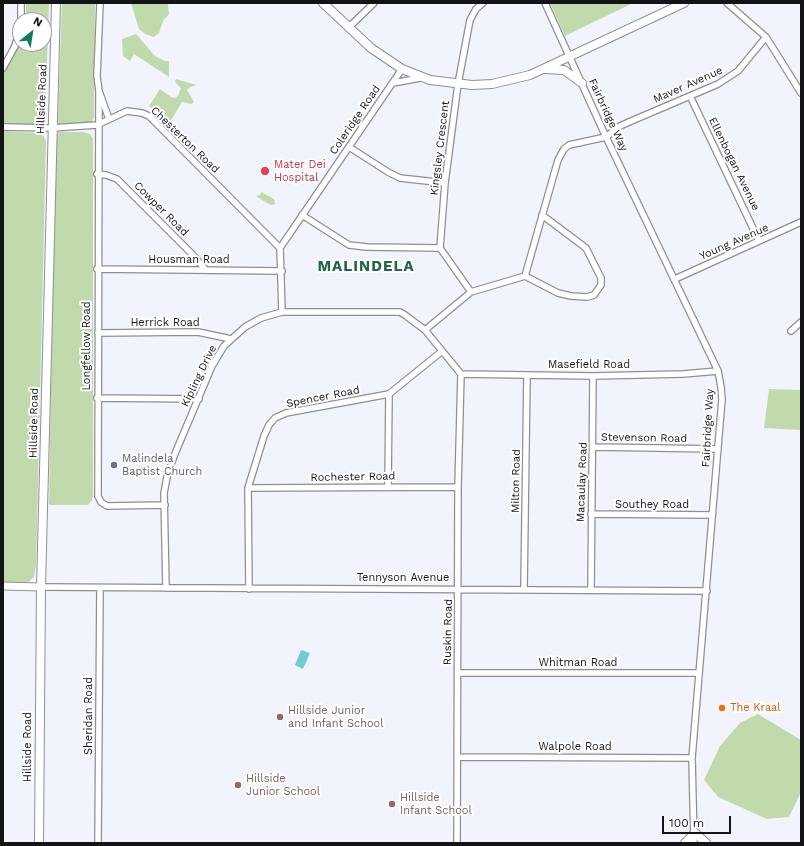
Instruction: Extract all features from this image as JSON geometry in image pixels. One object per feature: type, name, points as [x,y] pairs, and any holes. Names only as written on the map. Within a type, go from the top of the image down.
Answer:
[{"type":"main road","name":"Hillside Road","points":[[39,843],[41,587],[56,3]]},
{"type":"main road","points":[[323,3],[371,48],[402,69],[420,78],[458,84],[492,84],[512,80],[544,69],[569,55],[684,3]]},
{"type":"main road","points":[[544,69],[564,70],[574,75],[582,83]]},
{"type":"main road","points":[[685,843],[695,833],[706,843]]},
{"type":"street","points":[[100,3],[97,76],[98,91],[109,119]]},
{"type":"street","points":[[348,28],[374,3]]},
{"type":"street","name":"Kingsley Crescent","points":[[440,248],[445,183],[458,84],[470,20],[476,9],[483,3]]},
{"type":"street","name":"Fairbridge Way","points":[[545,3],[606,137],[718,371],[722,399],[692,758],[695,833],[694,843]]},
{"type":"street","points":[[727,3],[766,37],[801,93]]},
{"type":"street","name":"Maver Avenue","points":[[606,137],[620,126],[718,84],[738,71],[766,37]]},
{"type":"street","points":[[3,68],[12,52]]},
{"type":"street","name":"Coleridge Road","points":[[280,248],[402,69]]},
{"type":"street","points":[[392,83],[420,78]]},
{"type":"street","name":"Longfellow Road","points":[[98,91],[98,496],[101,502],[108,506],[165,505]]},
{"type":"street","name":"Ellenbogan Avenue","points":[[690,96],[759,241]]},
{"type":"street","name":"Chesterton Road","points":[[3,127],[52,128],[97,126],[127,111],[142,113],[149,116],[280,248]]},
{"type":"street","points":[[525,276],[558,160],[564,149],[569,145],[606,137]]},
{"type":"street","points":[[349,147],[400,178],[445,183]]},
{"type":"street","name":"Cowper Road","points":[[97,174],[106,175],[117,179],[205,269]]},
{"type":"street","points":[[302,215],[349,245],[367,247],[440,248],[471,292]]},
{"type":"street","points":[[425,330],[471,292],[525,276],[558,293],[587,297],[594,295],[601,285],[601,278],[586,248],[542,215]]},
{"type":"street","name":"Young Avenue","points":[[675,279],[801,222]]},
{"type":"street","points":[[280,248],[282,271],[282,312]]},
{"type":"street","name":"Housman Road","points":[[97,269],[282,271]]},
{"type":"street","name":"Kipling Drive","points":[[166,588],[164,492],[169,470],[216,360],[224,346],[245,327],[261,318],[282,312],[400,312],[405,314],[425,330],[441,352],[461,374]]},
{"type":"street","points":[[791,331],[801,322]]},
{"type":"street","name":"Herrick Road","points":[[98,333],[198,332],[231,339]]},
{"type":"street","name":"Spencer Road","points":[[249,589],[248,488],[264,436],[275,418],[286,413],[389,394],[441,352]]},
{"type":"street","name":"Masefield Road","points":[[461,374],[593,376],[683,374],[718,371]]},
{"type":"street","name":"Ruskin Road","points":[[457,843],[459,588],[458,487],[461,374]]},
{"type":"street","name":"Milton Road","points":[[524,588],[528,375]]},
{"type":"street","name":"Macaulay Road","points":[[591,589],[591,514],[594,447],[593,376]]},
{"type":"street","points":[[388,486],[389,394]]},
{"type":"street","points":[[97,398],[199,399]]},
{"type":"street","name":"Stevenson Road","points":[[594,447],[718,449]]},
{"type":"street","name":"Rochester Road","points":[[248,488],[388,486],[458,487]]},
{"type":"street","name":"Southey Road","points":[[591,514],[712,515]]},
{"type":"street","points":[[3,586],[41,587]]},
{"type":"street","name":"Tennyson Avenue","points":[[41,587],[249,589],[524,588],[707,591]]},
{"type":"street","name":"Sheridan Road","points":[[98,843],[100,588]]},
{"type":"street","name":"Whitman Road","points":[[458,673],[699,673]]},
{"type":"street","name":"Walpole Road","points":[[458,757],[692,758]]},
{"type":"green space","points":[[26,3],[49,3],[49,12],[26,12]]},
{"type":"green space","points":[[62,3],[95,3],[94,118],[91,123],[58,124]]},
{"type":"green space","points":[[131,3],[167,3],[169,14],[163,21],[159,33],[154,37],[145,34],[139,29]]},
{"type":"green space","points":[[550,3],[633,3],[565,36]]},
{"type":"green space","points":[[136,34],[155,56],[165,61],[169,61],[169,77],[134,54],[130,61],[123,56],[122,39]]},
{"type":"green space","points":[[16,52],[47,52],[45,122],[43,125],[3,124],[3,75]]},
{"type":"green space","points":[[176,79],[197,85],[190,87],[187,90],[194,102],[192,104],[182,102],[170,122],[167,123],[149,106],[160,89],[171,97],[175,98],[178,96],[181,88],[175,82]]},
{"type":"green space","points":[[3,131],[38,133],[44,136],[46,142],[36,565],[34,577],[28,582],[3,582]]},
{"type":"green space","points":[[59,132],[83,132],[90,134],[93,139],[93,495],[92,500],[88,505],[49,505],[55,138]]},
{"type":"green space","points":[[261,192],[274,199],[275,204],[271,205],[256,196],[260,195]]},
{"type":"green space","points":[[769,389],[801,390],[801,430],[764,428]]},
{"type":"green space","points":[[758,714],[801,740],[801,792],[789,817],[767,819],[718,797],[704,780],[720,746],[740,723]]},
{"type":"water","points":[[301,650],[310,653],[303,669],[295,665]]},
{"type":"place","name":"Mater Dei Hospital","points":[[265,171]]},
{"type":"place","name":"Malindela Baptist Church","points":[[114,465]]},
{"type":"place","name":"The Kraal","points":[[722,708]]},
{"type":"place","name":"Hillside Junior and Infant School","points":[[280,717]]},
{"type":"place","name":"Hillside Junior School","points":[[238,785]]},
{"type":"place","name":"Hillside Infant School","points":[[392,804]]},
{"type":"district","name":"MALINDELA","points":[[366,267]]}]
